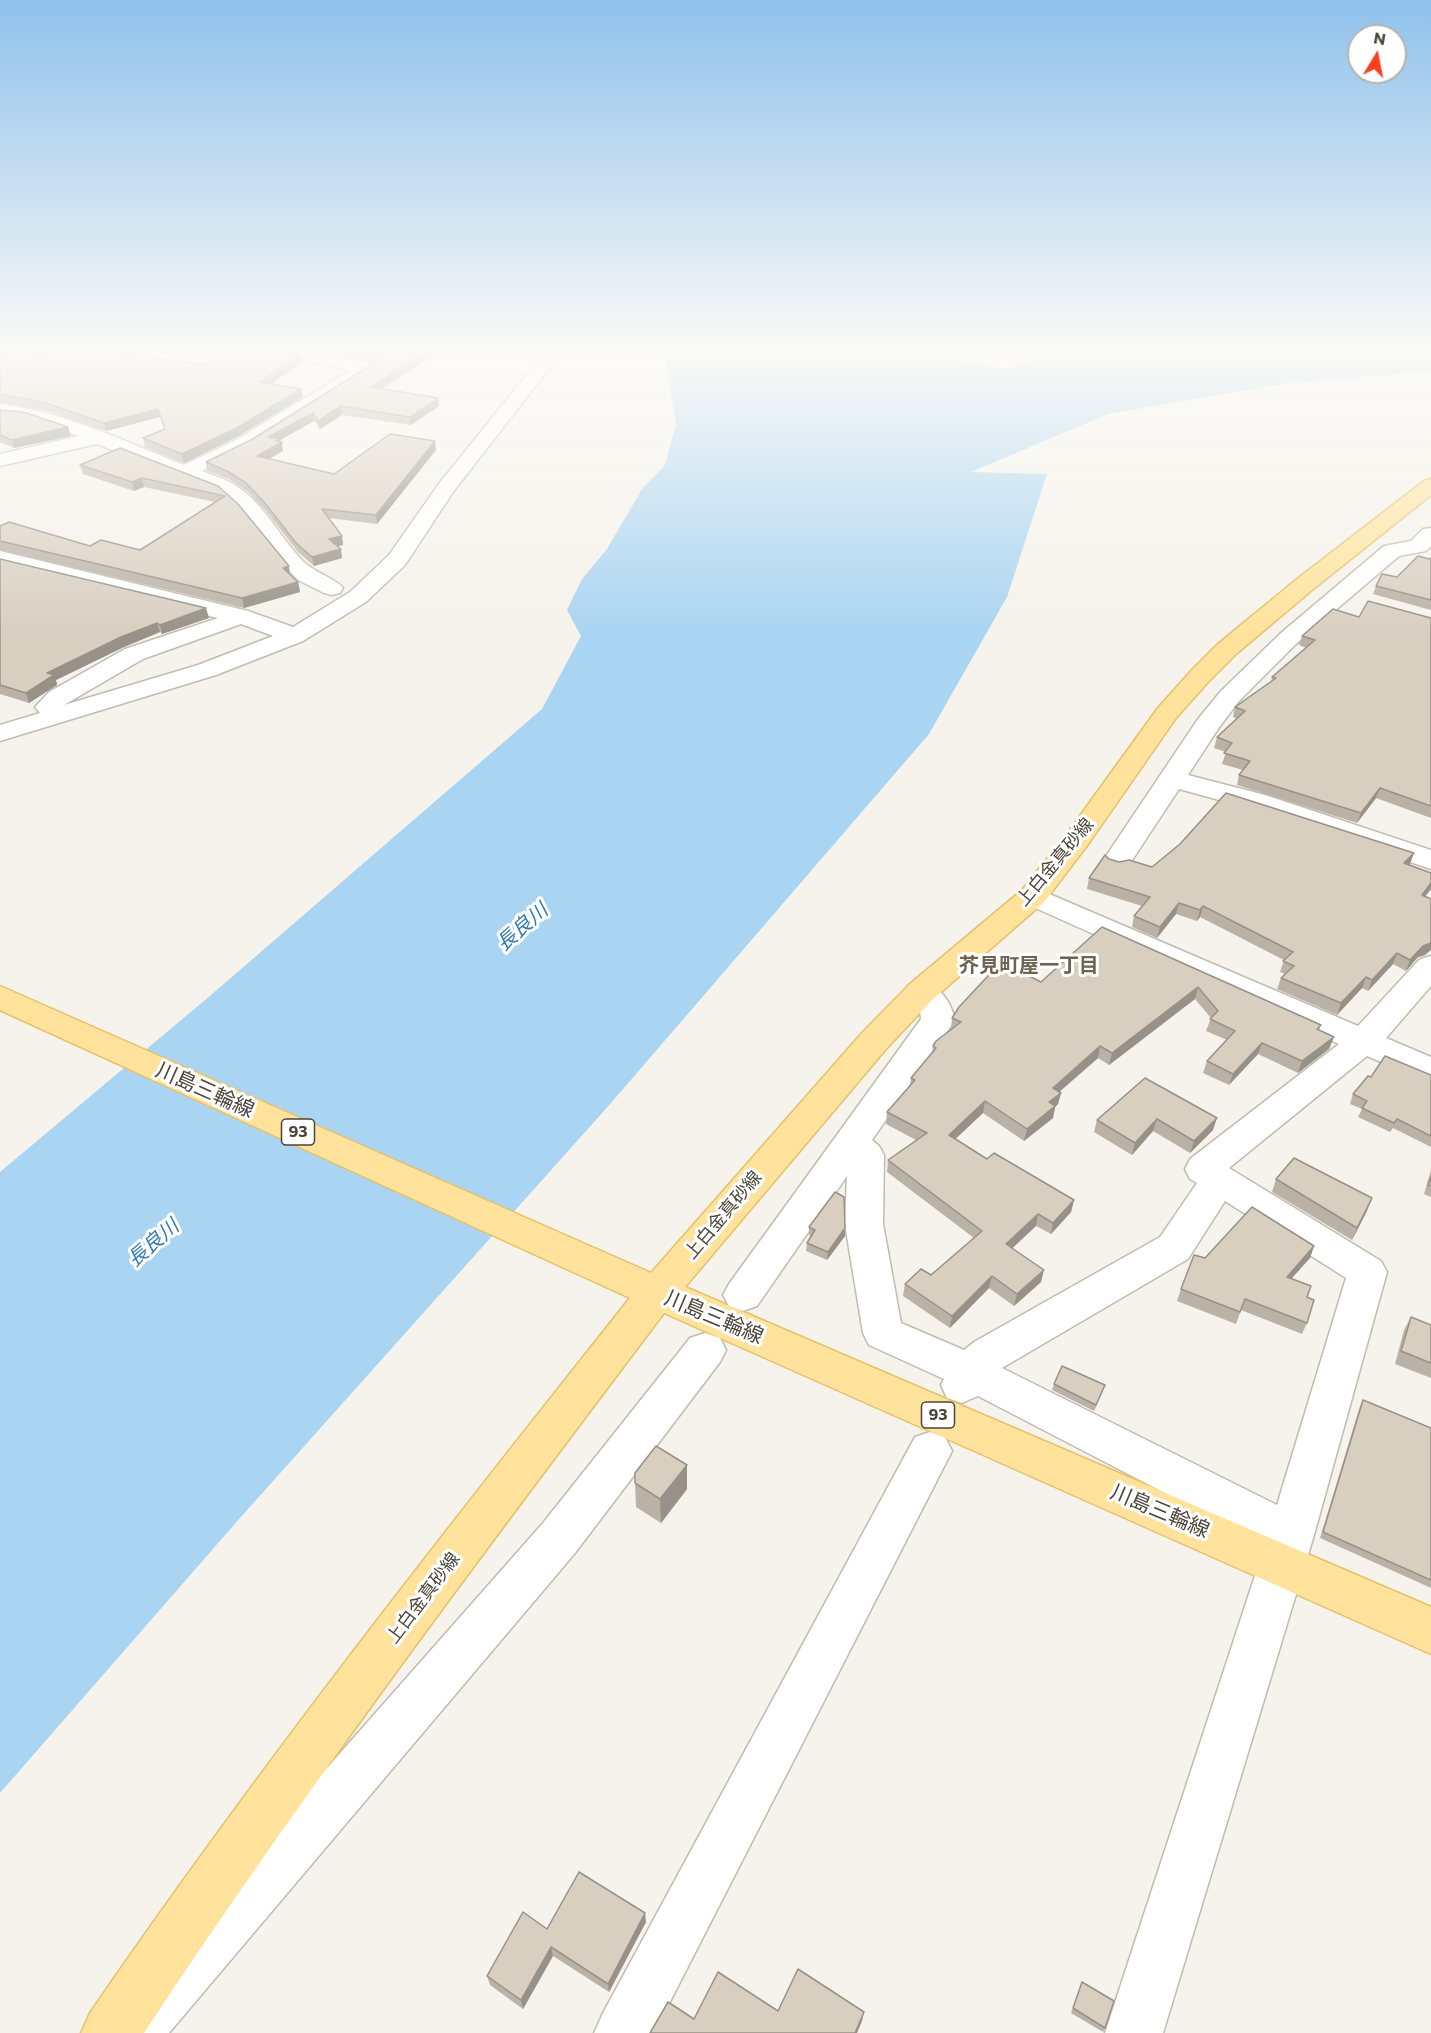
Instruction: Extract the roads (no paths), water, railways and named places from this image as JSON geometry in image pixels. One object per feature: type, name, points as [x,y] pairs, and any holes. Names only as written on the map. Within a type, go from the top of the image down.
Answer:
[{"type":"main road","name":"上白金真砂線","points":[[110,2033],[201,1898],[483,1517],[657,1293],[792,1134],[874,1041],[921,992],[1033,896],[1079,837],[1167,713],[1200,676],[1227,649],[1431,485]]},
{"type":"main road","name":"川島三輪線","points":[[0,998],[657,1293],[1285,1549],[1431,1631]]},
{"type":"street","points":[[0,460],[58,447]]},
{"type":"street","points":[[120,447],[228,489],[250,508],[300,571],[316,585],[332,588]]},
{"type":"street","points":[[185,472],[237,447]]},
{"type":"street","points":[[18,725],[207,670],[296,636],[358,597],[397,560],[445,489],[479,447]]},
{"type":"street","points":[[18,725],[219,651],[270,625],[332,588],[374,559],[445,489]]},
{"type":"street","points":[[1365,537],[1394,533],[1431,513]]},
{"type":"street","points":[[1117,862],[1207,725],[1230,696],[1265,660],[1352,598],[1392,551],[1418,546],[1431,534]]},
{"type":"street","points":[[0,558],[240,616],[296,636]]},
{"type":"street","points":[[18,725],[58,697],[134,654],[219,626],[240,616]]},
{"type":"street","points":[[1171,778],[1265,805],[1431,860]]},
{"type":"street","points":[[1033,896],[1431,1071]]},
{"type":"street","points":[[1134,2033],[1285,1549],[1366,1272],[1203,1169],[1363,1042],[1431,966]]},
{"type":"street","points":[[742,1295],[938,1020],[936,1008],[921,992]]},
{"type":"street","points":[[850,1143],[866,1155],[864,1224],[883,1333],[1285,1549]]},
{"type":"street","points":[[966,1378],[989,1354],[1174,1248],[1219,1180]]},
{"type":"street","points":[[131,2033],[559,1538],[705,1350]]},
{"type":"street","points":[[623,2033],[930,1451]]},
{"type":"water","name":"長良川","points":[[670,447],[1030,447],[971,472],[1047,474],[1007,597],[929,734],[611,1103],[240,1518],[0,1793],[0,1172],[211,995],[542,709],[581,636],[567,610],[582,579],[607,549],[642,489],[665,465]]},
{"type":"district","name":"芥見町屋一丁目","points":[[1029,965]]}]
